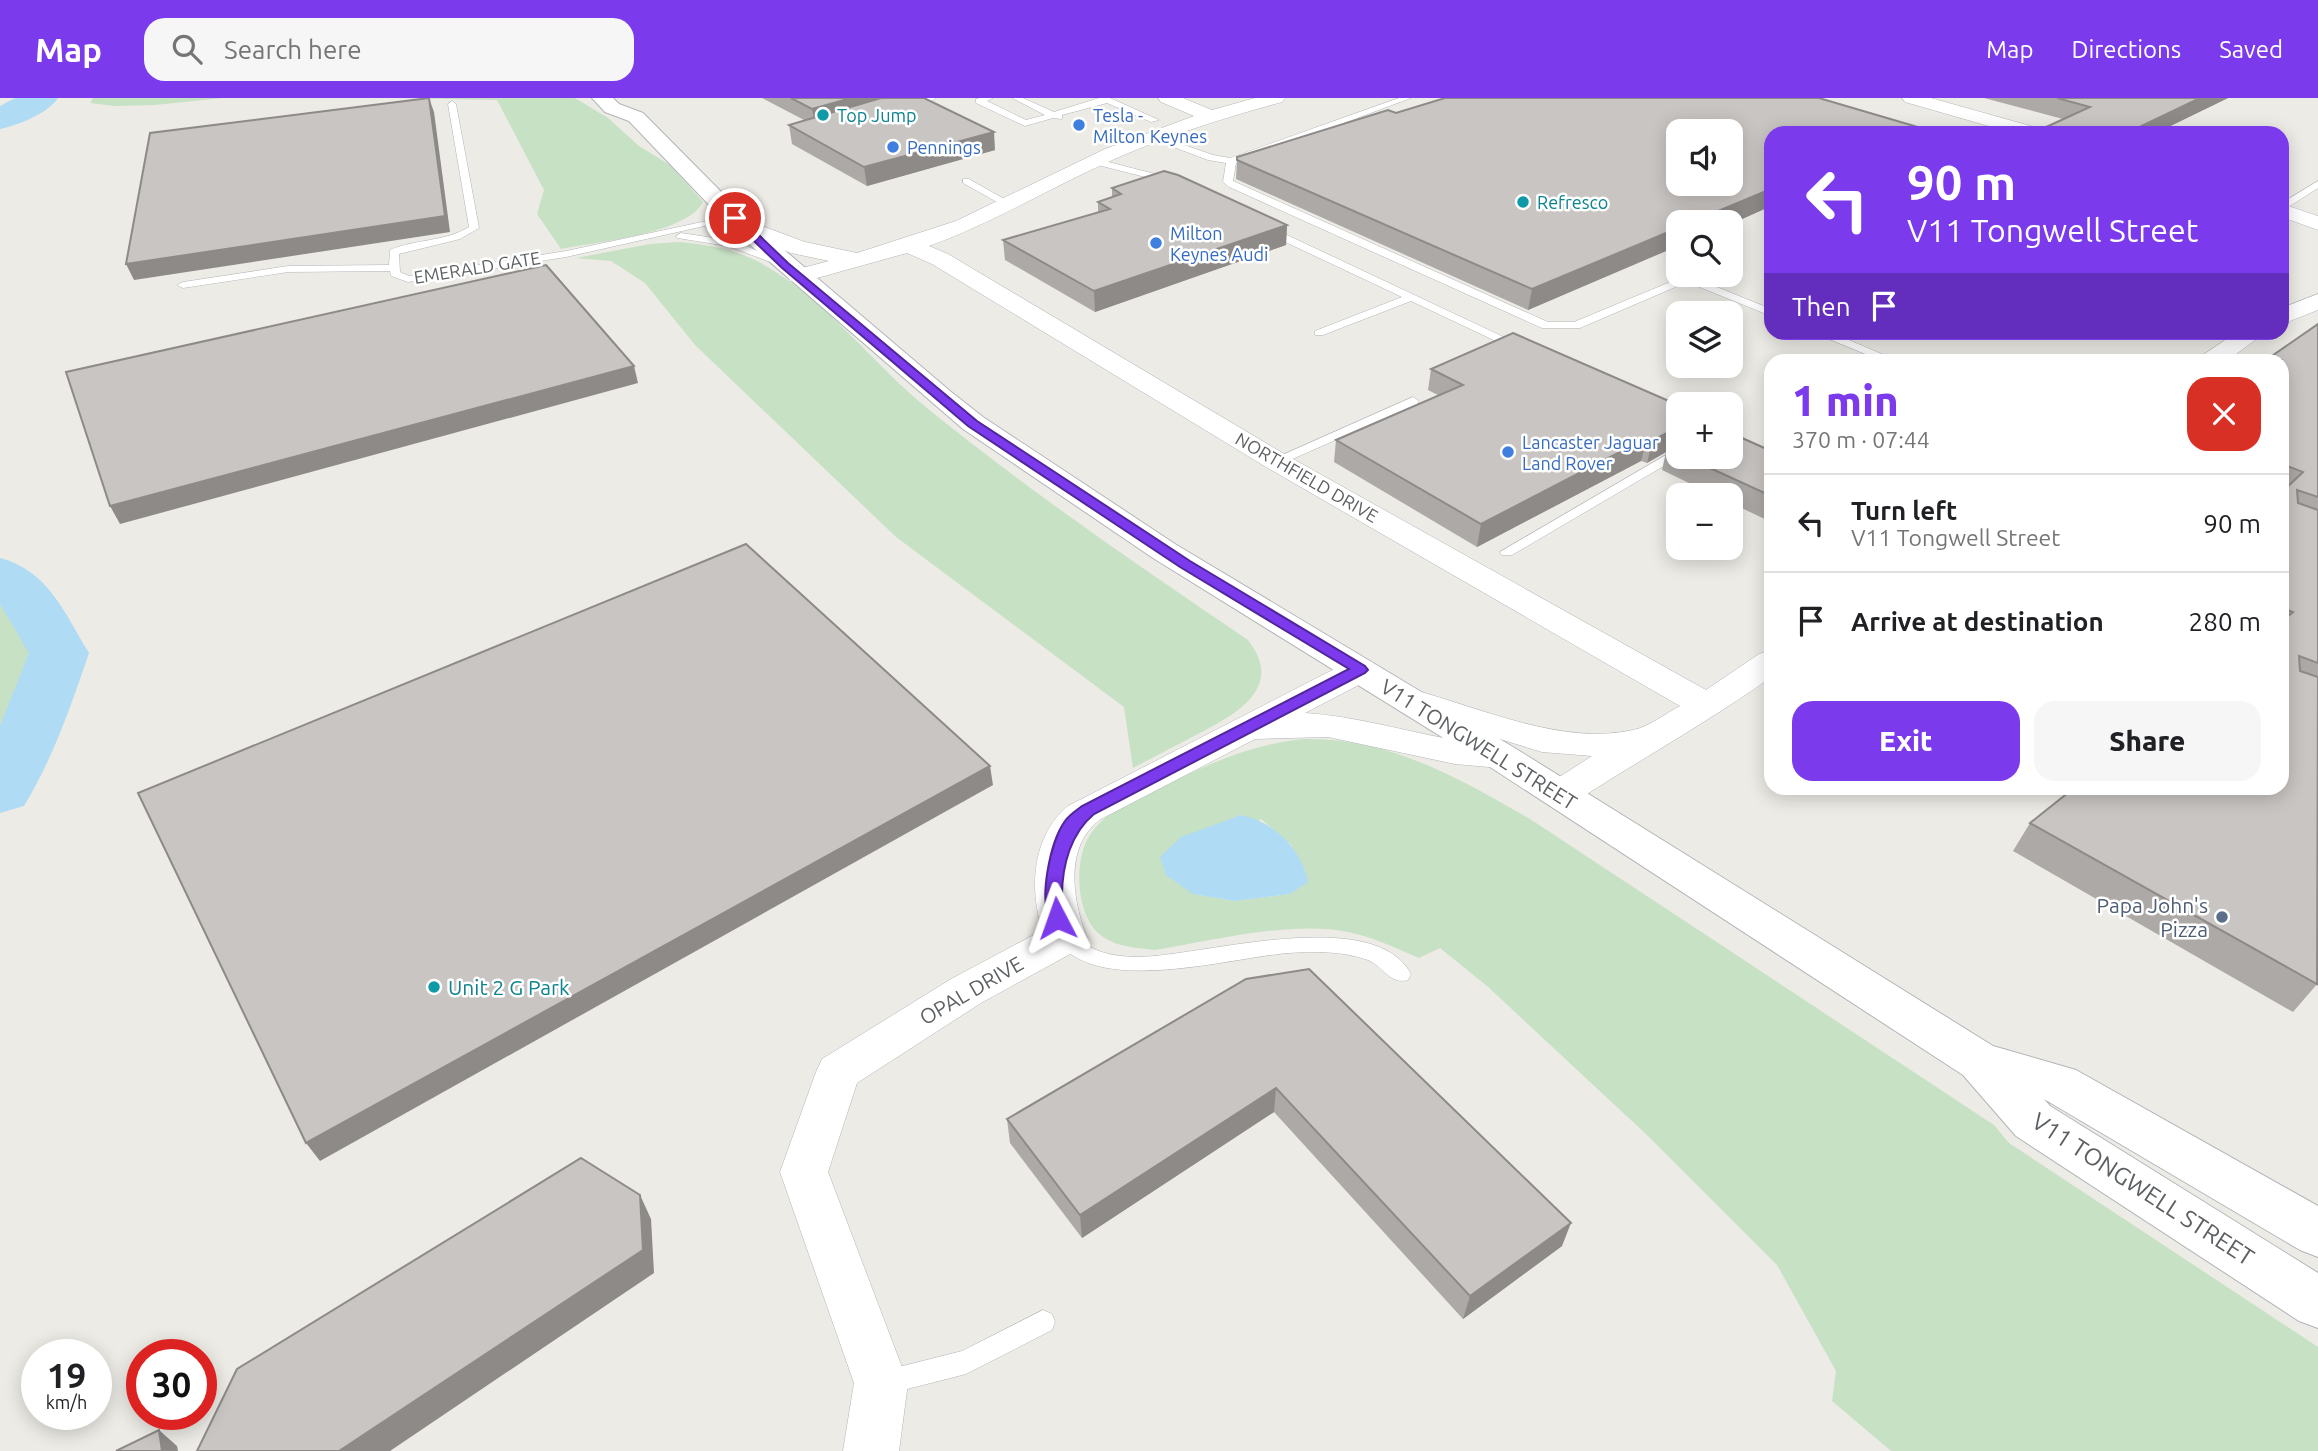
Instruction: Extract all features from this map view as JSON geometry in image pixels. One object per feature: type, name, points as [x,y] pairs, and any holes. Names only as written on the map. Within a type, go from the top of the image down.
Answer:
[{"type":"street","name":"V11 TONGWELL STREET","points":[[602,98],[612,108],[634,107],[738,222],[972,423],[1176,558],[1500,756],[1979,1060],[2059,1084],[2318,1233]]},
{"type":"street","points":[[1167,98],[1211,116]]},
{"type":"street","points":[[792,271],[859,260],[909,246],[964,226],[1153,129],[1276,98]]},
{"type":"street","points":[[1911,98],[2009,126]]},
{"type":"street","points":[[2289,212],[2318,223]]},
{"type":"street","points":[[738,222],[799,248],[859,260]]},
{"type":"street","name":"NORTHFIELD DRIVE","points":[[909,246],[940,259],[1276,461],[1707,706]]},
{"type":"street","points":[[2289,314],[2318,301]]},
{"type":"street","points":[[2219,354],[2235,340]]},
{"type":"street","points":[[1560,794],[1641,742],[1707,706],[1764,666]]},
{"type":"street","points":[[1066,937],[1057,918],[1054,895],[1060,852],[1072,824],[1108,797],[1360,670]]},
{"type":"street","points":[[1404,698],[1542,740],[1582,745],[1641,742]]},
{"type":"street","points":[[1239,731],[1296,724],[1333,726],[1387,735],[1443,750],[1500,756]]},
{"type":"street","name":"OPAL DRIVE","points":[[872,1451],[881,1383],[804,1172],[838,1072],[966,991],[1066,937]]},
{"type":"street","name":"V11 TONGWELL STREET","points":[[1979,1060],[2033,1121],[2318,1303]]},
{"type":"lane","points":[[915,103],[928,98]]},
{"type":"lane","points":[[989,98],[979,101],[1051,117],[1105,99],[1153,129],[1211,158],[1231,161],[1407,98]]},
{"type":"lane","points":[[1016,98],[1051,117]]},
{"type":"lane","points":[[395,268],[394,252],[404,247],[461,235],[474,228],[452,104]]},
{"type":"lane","points":[[1093,161],[1152,176],[1182,189]]},
{"type":"lane","points":[[1231,161],[1228,182],[1232,185],[1546,326],[1576,326],[1687,278],[1764,310]]},
{"type":"lane","points":[[966,181],[1008,204]]},
{"type":"lane","points":[[2289,204],[2318,184]]},
{"type":"lane","name":"EMERALD GATE","points":[[183,285],[288,269],[395,268],[395,274],[408,279],[566,254],[738,222]]},
{"type":"lane","points":[[1256,224],[1533,354]]},
{"type":"lane","points":[[643,238],[681,236],[712,239],[750,249],[792,271]]},
{"type":"lane","points":[[1319,333],[1412,297]]},
{"type":"lane","points":[[1838,340],[1874,354]]},
{"type":"lane","points":[[1276,461],[1413,401]]},
{"type":"lane","points":[[1507,552],[1666,459]]},
{"type":"lane","points":[[1066,937],[1085,953],[1097,958],[1139,965],[1290,945],[1341,945],[1377,955],[1401,974]]},
{"type":"lane","points":[[881,1383],[967,1362],[1043,1322]]},
{"type":"green space","points":[[93,98],[223,98],[115,106],[90,103]]},
{"type":"green space","points":[[396,98],[575,98],[608,118],[639,146],[670,165],[703,202],[694,213],[660,229],[561,249],[537,214],[544,190],[497,100]]},
{"type":"green space","points":[[678,242],[730,250],[783,276],[826,311],[906,390],[966,439],[1085,527],[1248,640],[1258,657],[1261,673],[1258,686],[1250,698],[1226,719],[1133,768],[1124,707],[896,537],[695,345],[645,283],[611,261],[576,258],[650,244]]},
{"type":"green space","points":[[0,575],[22,592],[59,653],[25,745],[0,790]]},
{"type":"green space","points":[[1304,739],[1365,745],[1422,763],[1477,789],[1530,819],[1994,1125],[2009,1143],[2318,1347],[2318,1451],[1891,1451],[1832,1401],[1836,1371],[1777,1265],[1647,1135],[1487,986],[1440,948],[1419,958],[1357,934],[1302,928],[1252,933],[1155,950],[1115,943],[1094,929],[1083,906],[1079,879],[1086,842],[1099,824],[1115,810],[1183,776],[1230,756]],"holes":[[[1261,819],[1292,846],[1290,894],[1235,901],[1193,894]]]},
{"type":"water","points":[[1241,815],[1253,818],[1284,838],[1299,858],[1308,882],[1290,894],[1235,901],[1193,894],[1166,875],[1160,857],[1181,837]]},
{"type":"building","points":[[429,98],[445,216],[126,264],[150,133]]},
{"type":"building","points":[[791,98],[851,98],[812,109]]},
{"type":"building","points":[[881,98],[924,98],[994,132],[864,167],[789,125]]},
{"type":"building","name":"Refresco","points":[[1445,98],[1819,98],[1914,126],[1764,126],[1764,192],[1721,210],[1666,210],[1666,233],[1532,289],[1237,160],[1237,157],[1388,110],[1396,113]]},
{"type":"building","points":[[2057,98],[2200,98],[2142,126],[2048,126],[2090,107]]},
{"type":"building","name":"Milton Keynes Audi","points":[[1164,171],[1287,225],[1094,291],[1003,240],[1110,209],[1098,202],[1121,194],[1112,188]]},
{"type":"building","points":[[546,265],[634,366],[110,506],[66,372]]},
{"type":"building","name":"Papa John's Pizza","points":[[2318,324],[2318,497],[2297,490],[2298,503],[2318,510],[2318,663],[2299,656],[2300,671],[2318,677],[2317,984],[2030,823],[2065,795],[2289,795],[2289,615],[2293,612],[2289,611],[2289,485],[2303,472],[2289,467],[2289,354],[2275,354]]},
{"type":"building","name":"Lancaster Jaguar Land Rover","points":[[1513,333],[1666,400],[1666,433],[1652,441],[1647,438],[1481,524],[1336,440],[1463,385],[1431,369]]},
{"type":"building","points":[[1743,438],[1764,448],[1764,493],[1712,469],[1743,469]]},
{"type":"building","name":"Unit 2 G Park","points":[[746,544],[990,766],[306,1143],[138,793]]},
{"type":"building","points":[[1309,969],[1571,1223],[1470,1296],[1276,1088],[1080,1215],[1007,1119],[1246,979]]},
{"type":"building","points":[[581,1158],[640,1195],[643,1250],[339,1451],[197,1451],[207,1430],[217,1430],[217,1410],[237,1369]]},
{"type":"building","points":[[159,1430],[162,1451],[116,1451]]},
{"type":"waterway","points":[[0,119],[41,98]]},
{"type":"waterway","points":[[0,575],[22,592],[59,653],[25,745],[0,790]]},
{"type":"place","name":"Top Jump","points":[[823,115]]},
{"type":"place","name":"Tesla - Milton Keynes","points":[[1079,125]]},
{"type":"place","name":"Pennings","points":[[893,147]]},
{"type":"place","name":"Refresco","points":[[1523,202]]},
{"type":"place","name":"Milton Keynes Audi","points":[[1156,243]]},
{"type":"place","name":"Lancaster Jaguar Land Rover","points":[[1508,452]]},
{"type":"place","name":"Papa John's Pizza","points":[[2222,917]]},
{"type":"place","name":"Unit 2 G Park","points":[[434,987]]},
{"type":"route","points":[[735,218],[784,265],[972,423],[1185,564],[1360,670],[1108,797],[1088,810],[1072,824],[1060,852],[1054,895],[1057,918]]}]
